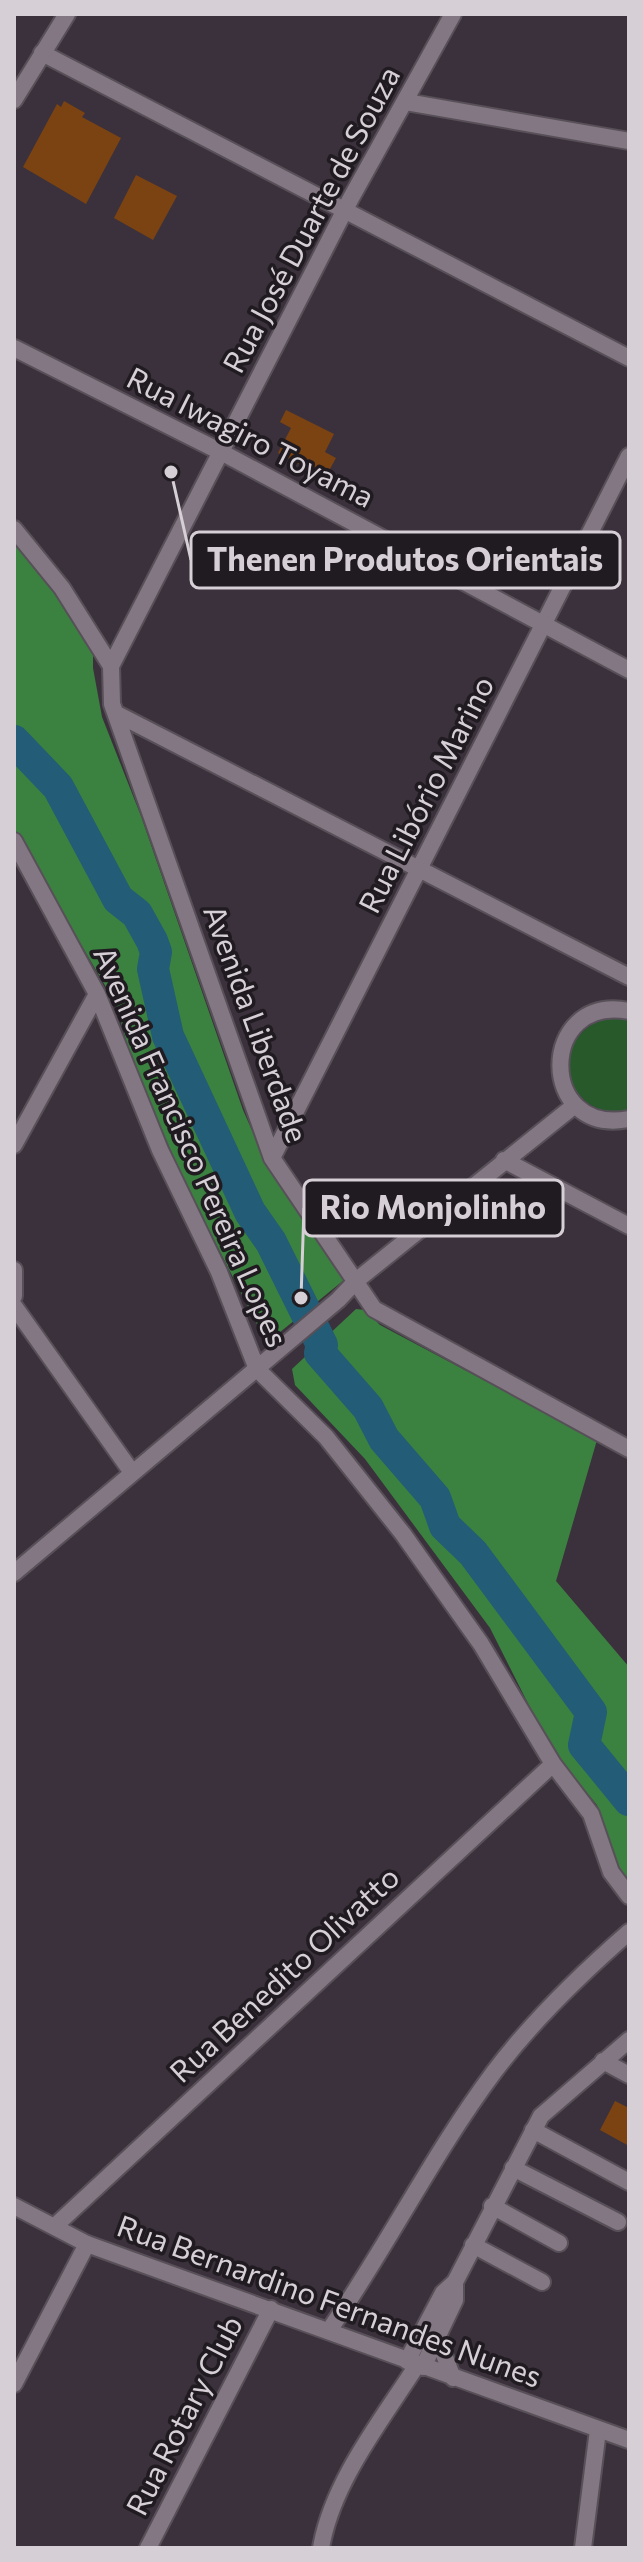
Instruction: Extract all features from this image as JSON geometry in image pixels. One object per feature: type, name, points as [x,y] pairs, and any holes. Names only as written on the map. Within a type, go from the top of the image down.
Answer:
[{"type":"street","points":[[14,100],[67,14]]},
{"type":"street","name":"Rua José Duarte de Souza","points":[[111,666],[347,210],[453,14]]},
{"type":"street","points":[[42,53],[629,358]]},
{"type":"street","points":[[406,102],[629,141]]},
{"type":"street","name":"Rua Iwagiro Toyama","points":[[14,348],[221,452],[629,670]]},
{"type":"street","name":"Rua Libório Marino","points":[[272,1158],[629,456]]},
{"type":"street","name":"Avenida Liberdade","points":[[14,529],[62,588],[111,666],[112,704],[119,715],[272,1158],[374,1309],[629,1449]]},
{"type":"street","points":[[119,715],[629,977]]},
{"type":"street","name":"Avenida Francisco Pereira Lopes","points":[[14,841],[97,994],[160,1150],[219,1272],[257,1369],[326,1437],[403,1534],[481,1644],[553,1764],[591,1814],[611,1872],[629,1896]]},
{"type":"street","points":[[14,1145],[97,994]]},
{"type":"street","points":[[629,1011],[616,1008],[594,1012],[576,1025],[563,1043],[559,1064],[563,1086],[575,1105],[593,1117],[615,1122],[629,1119]]},
{"type":"street","points":[[18,1563],[257,1369],[357,1280],[575,1105]]},
{"type":"street","points":[[504,1160],[629,1226]]},
{"type":"street","points":[[14,1270],[14,1296]]},
{"type":"street","points":[[14,1306],[131,1471]]},
{"type":"street","name":"Rua Benedito Olivatto","points":[[55,2226],[553,1764]]},
{"type":"street","points":[[330,2329],[439,2153],[495,2071],[580,1976],[629,1932]]},
{"type":"street","points":[[416,2364],[443,2293],[455,2282],[541,2116],[629,2040]]},
{"type":"street","points":[[603,2061],[629,2075]]},
{"type":"street","points":[[533,2130],[629,2182]]},
{"type":"street","points":[[513,2168],[618,2222]]},
{"type":"street","name":"Rua Bernardino Fernandes Nunes","points":[[14,2206],[87,2244],[330,2329],[453,2378],[629,2440]]},
{"type":"street","points":[[492,2206],[559,2243]]},
{"type":"street","points":[[14,2384],[87,2244]]},
{"type":"street","points":[[473,2245],[542,2282]]},
{"type":"street","points":[[321,2548],[333,2508],[358,2457],[416,2364],[438,2339],[455,2300],[455,2282]]},
{"type":"street","name":"Rua Rotary Club","points":[[148,2548],[271,2309]]},
{"type":"street","points":[[438,2339],[453,2378]]},
{"type":"street","points":[[583,2548],[598,2430]]},
{"type":"green space","points":[[14,537],[93,643],[93,668],[102,717],[141,816],[243,1110],[266,1162],[344,1280],[274,1337],[263,1336],[190,1193],[134,1069],[116,1004],[14,831]]},
{"type":"green space","points":[[610,1016],[629,1018],[629,1109],[609,1111],[592,1105],[579,1094],[571,1078],[569,1061],[574,1043],[588,1028]]},
{"type":"green space","points":[[356,1309],[365,1310],[380,1325],[597,1440],[556,1581],[629,1667],[629,1886],[617,1864],[597,1805],[551,1749],[490,1628],[365,1459],[295,1385],[292,1369]]},
{"type":"building","points":[[64,101],[85,113],[82,117],[121,138],[86,204],[23,167],[57,104],[61,107]]},
{"type":"building","points":[[136,175],[177,196],[153,240],[114,218]]},
{"type":"building","points":[[286,410],[334,434],[325,452],[336,458],[325,478],[278,453],[291,428],[280,422]]},
{"type":"building","points":[[615,2101],[629,2108],[629,2146],[600,2130]]},
{"type":"waterway","points":[[14,741],[58,787],[118,899],[137,914],[152,941],[156,952],[153,969],[168,1036],[250,1212],[271,1242],[322,1345],[320,1353],[368,1408],[384,1439],[435,1498],[445,1526],[473,1553],[591,1712],[584,1745],[629,1800]]},
{"type":"place","name":"Thenen Produtos Orientais","points":[[171,472]]},
{"type":"place","name":"Rio Monjolinho","points":[[301,1298]]}]
